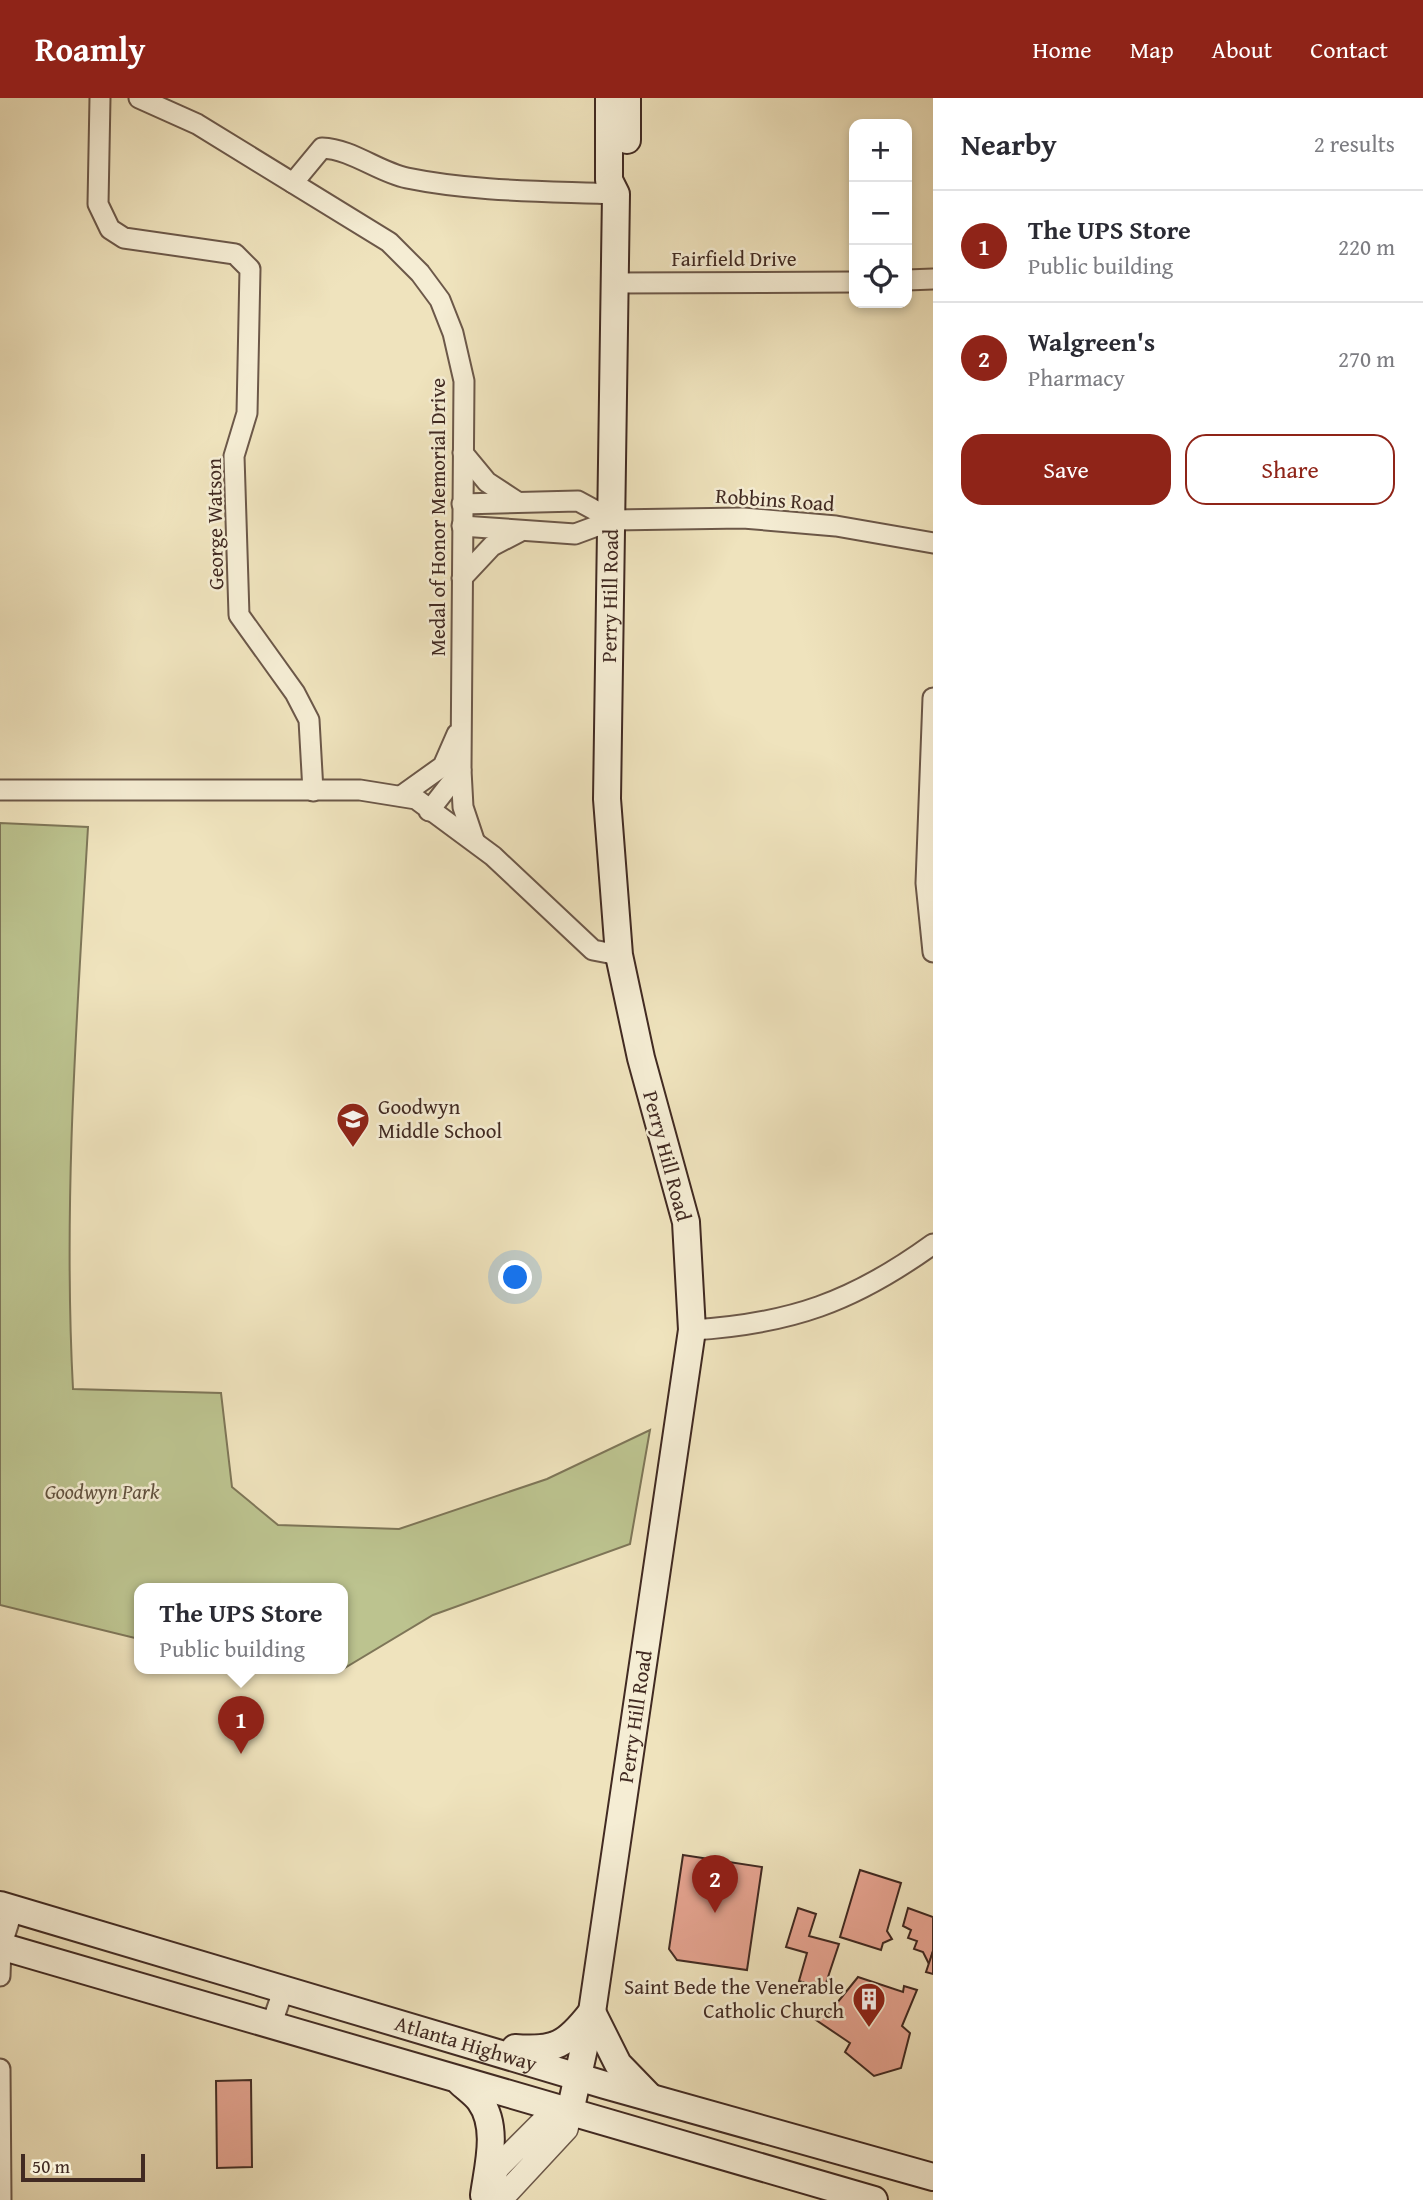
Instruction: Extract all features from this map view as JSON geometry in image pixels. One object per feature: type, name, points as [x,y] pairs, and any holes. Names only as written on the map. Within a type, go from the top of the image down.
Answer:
[{"type":"main road","name":"Perry Hill Road","points":[[570,2112],[592,2012],[692,1330],[686,1222],[641,1058],[619,955],[607,799],[616,194],[610,180],[609,98]]},
{"type":"main road","name":"Perry Hill Road","points":[[616,194],[626,182],[627,98]]},
{"type":"main road","name":"Atlanta Highway","points":[[7,1907],[579,2077],[933,2177]]},
{"type":"main road","name":"Atlanta Highway","points":[[0,1946],[874,2200]]},
{"type":"main road","points":[[478,2046],[533,2050],[556,2046],[574,2036],[592,2012],[618,2064],[651,2097]]},
{"type":"main road","points":[[458,2080],[480,2101],[488,2120],[491,2146],[489,2198]]},
{"type":"street","name":"George Watson","points":[[100,98],[98,204],[110,229],[124,238],[235,254],[250,269],[247,413],[234,456],[239,615],[295,693],[309,720],[313,791]]},
{"type":"street","name":"Medal of Honor Memorial Drive","points":[[139,98],[197,124],[389,242],[420,273],[440,300],[453,333],[464,381],[460,727],[463,807],[474,840]]},
{"type":"street","points":[[293,183],[322,148],[336,149],[379,171],[408,178],[462,186],[616,194]]},
{"type":"street","points":[[912,280],[933,279]]},
{"type":"street","name":"Fairfield Drive","points":[[615,283],[849,282]]},
{"type":"street","points":[[463,453],[486,482],[517,501]]},
{"type":"street","points":[[462,504],[578,501],[613,520]]},
{"type":"street","name":"Robbins Road","points":[[613,520],[743,518],[793,521],[933,543]]},
{"type":"street","points":[[462,527],[575,534],[613,520]]},
{"type":"street","points":[[462,578],[492,546],[519,532]]},
{"type":"street","points":[[933,698],[926,883],[933,951]]},
{"type":"street","name":"Medal of Honor Memorial Drive","points":[[401,796],[443,766],[460,727]]},
{"type":"street","points":[[429,811],[461,770]]},
{"type":"street","name":"Medal of Honor Memorial Drive","points":[[0,790],[360,790],[416,799],[429,811],[474,840],[593,950],[619,955]]},
{"type":"street","points":[[692,1330],[747,1326],[829,1305],[933,1244]]},
{"type":"street","points":[[0,1976],[0,1946],[7,1907]]},
{"type":"street","points":[[271,2026],[284,1988]]},
{"type":"street","points":[[0,2069],[1,2200]]},
{"type":"street","points":[[489,2198],[566,2129],[570,2112]]},
{"type":"green space","name":"Goodwyn Park","points":[[0,823],[88,827],[70,1178],[73,1389],[221,1393],[232,1487],[278,1525],[399,1529],[547,1479],[650,1430],[630,1544],[433,1615],[348,1666],[348,1583],[134,1583],[134,1638],[0,1605]]},
{"type":"building","points":[[683,1855],[762,1867],[747,1970],[677,1960],[669,1949]]},
{"type":"building","points":[[860,1870],[901,1883],[887,1931],[892,1939],[883,1943],[881,1950],[840,1937]]},
{"type":"building","points":[[798,1908],[816,1914],[809,1936],[839,1944],[824,1989],[799,1981],[807,1953],[786,1947]]},
{"type":"building","points":[[908,1908],[933,1917],[933,1951],[929,1964],[923,1952],[914,1949],[917,1941],[908,1938],[911,1930],[903,1926]]},
{"type":"building","points":[[933,1951],[933,1974],[926,1972]]},
{"type":"building","name":"Saint Bede the Venerable Catholic Church","points":[[858,1977],[903,1992],[904,1986],[917,1990],[902,2026],[910,2033],[901,2068],[874,2076],[845,2052],[850,2043],[816,2020],[824,2010],[829,2013]]},
{"type":"building","points":[[251,2080],[252,2167],[217,2168],[216,2081]]},
{"type":"place","name":"Goodwyn Middle School","points":[[353,1149]]},
{"type":"place","name":"The UPS Store","points":[[241,1754]]},
{"type":"place","name":"Walgreen's","points":[[715,1913]]},
{"type":"place","name":"Saint Bede the Venerable Catholic Church","points":[[869,2029]]}]
